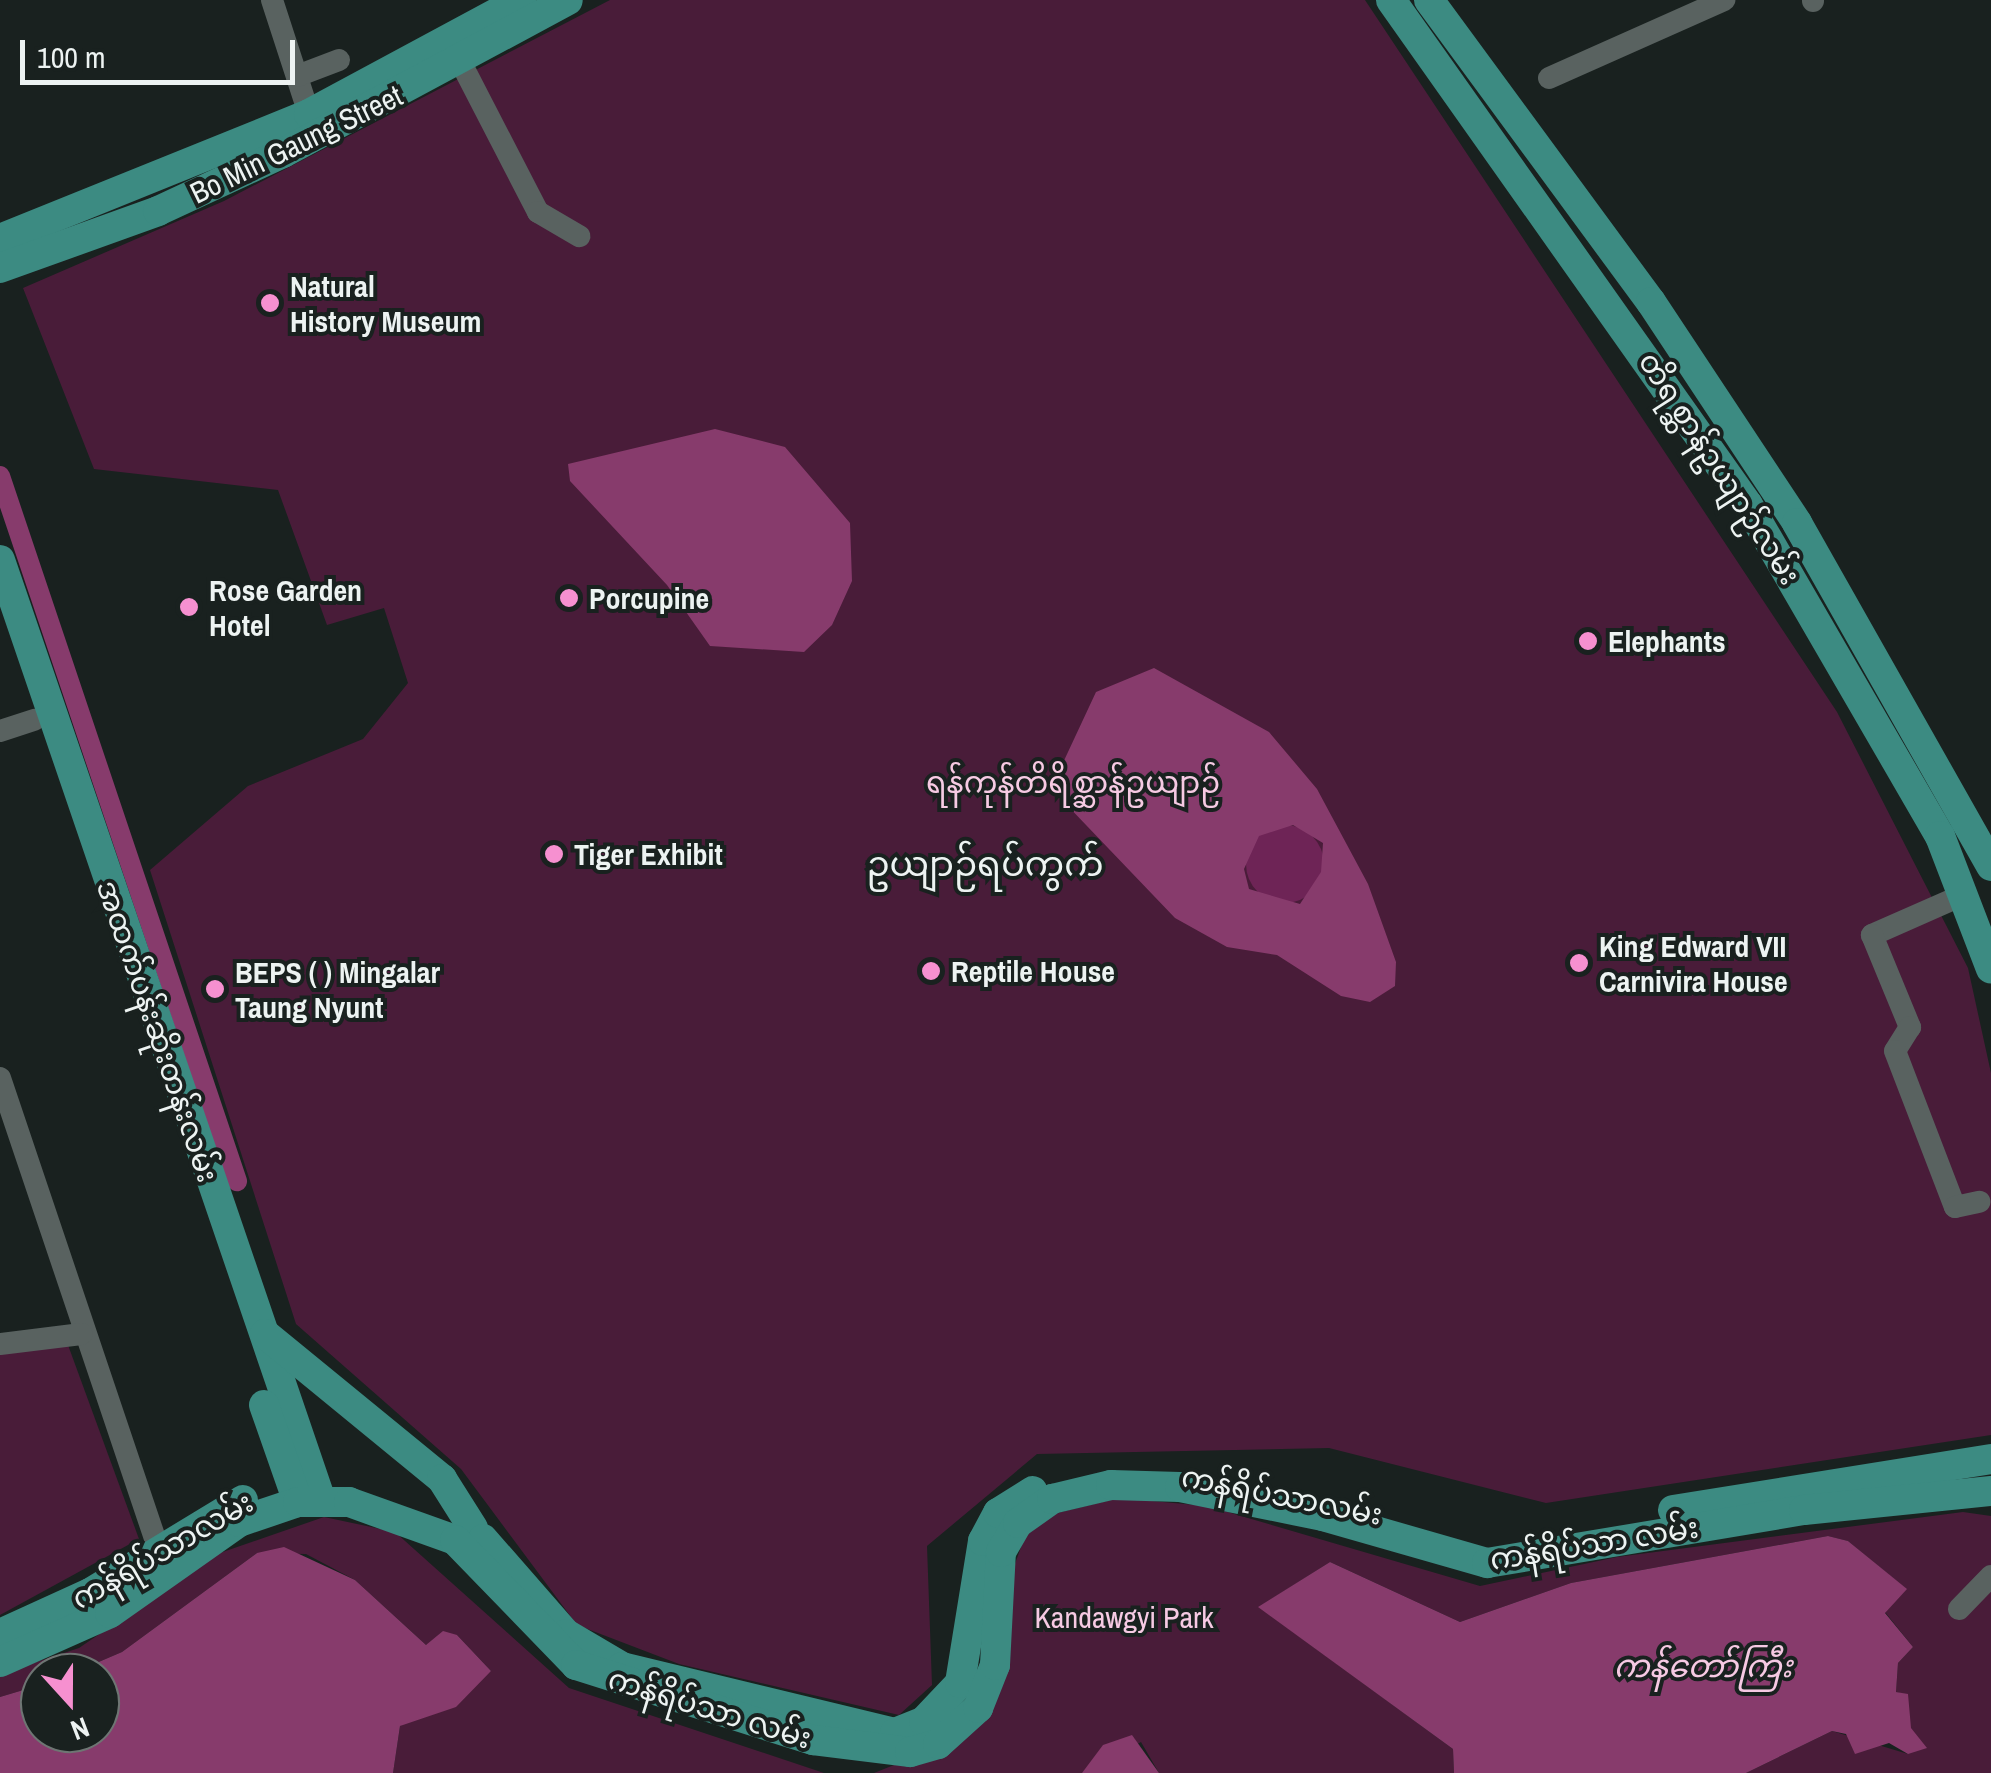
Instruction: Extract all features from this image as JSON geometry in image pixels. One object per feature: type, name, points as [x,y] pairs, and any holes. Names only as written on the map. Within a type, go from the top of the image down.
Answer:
[{"type":"main road","points":[[323,116],[521,0]]},
{"type":"main road","name":"Bo Min Gaung Street","points":[[4,257],[158,212],[323,116],[460,62],[568,0]]},
{"type":"main road","name":"တိရစ္ဆာန်ဥယျာဉ်လမ်း","points":[[1391,0],[1748,505],[1965,894],[1991,969]]},
{"type":"main road","name":"တိရစ္ဆာန်ဥယျာဉ်လမ်း","points":[[1429,0],[1651,302],[1797,523],[1991,866]]},
{"type":"main road","name":"အထက်ပန်းဆိုးတန်းလမ်း","points":[[0,560],[43,717],[306,1493]]},
{"type":"main road","name":"အထက်ပန်းဆိုးတန်းလမ်း","points":[[0,620],[43,717]]},
{"type":"main road","name":"အထက်ပန်းဆိုးတန်းလမ်း","points":[[223,1251],[258,1328],[306,1493]]},
{"type":"main road","points":[[258,1328],[442,1480],[472,1528]]},
{"type":"main road","name":"ကန်ရိပ်သာလမ်း","points":[[1375,1522],[1484,1543],[1991,1459]]},
{"type":"main road","name":"ကန်ရိပ်သာ လမ်း","points":[[306,1493],[415,1520],[455,1540],[509,1578],[576,1666],[718,1715],[852,1749],[910,1752],[956,1711],[994,1665],[1001,1552],[1018,1523],[1052,1499],[1111,1485],[1180,1487],[1375,1522],[1487,1563],[1804,1510],[1991,1491]]},
{"type":"main road","name":"ကန်ရိပ်သာလမ်း","points":[[0,1634],[159,1550],[234,1504],[306,1493],[392,1492],[472,1528],[509,1578]]},
{"type":"main road","points":[[0,1662],[110,1613],[239,1522],[306,1493]]},
{"type":"street","points":[[272,0],[296,76],[323,116]]},
{"type":"street","points":[[1549,78],[1724,0]]},
{"type":"street","points":[[296,76],[339,60]]},
{"type":"street","points":[[460,62],[538,212],[579,236]]},
{"type":"street","points":[[0,731],[43,717]]},
{"type":"street","points":[[1965,894],[1872,935],[1910,1027],[1895,1051],[1955,1208],[1979,1202]]},
{"type":"street","points":[[0,1078],[80,1334],[159,1550]]},
{"type":"street","points":[[0,1344],[80,1334]]},
{"type":"street","points":[[1959,1608],[1991,1576]]},
{"type":"green space","name":"ရန်ကုန်တိရိစ္ဆာန်ဥယျာဉ်","points":[[610,0],[1365,0],[1837,712],[1968,968],[1991,1073],[1991,1435],[1546,1503],[1329,1448],[1037,1454],[927,1546],[932,1685],[899,1715],[679,1664],[577,1625],[461,1469],[296,1324],[150,870],[248,786],[363,739],[408,683],[384,608],[327,625],[278,490],[94,469],[23,288],[224,201]]},
{"type":"green space","points":[[68,1345],[139,1539],[0,1615],[0,1352]]},
{"type":"green space","name":"Kandawgyi Park","points":[[1119,1498],[1207,1506],[1480,1586],[1617,1557],[1963,1512],[1991,1516],[1991,1773],[1746,1773],[1832,1731],[1908,1754],[1908,1695],[1896,1692],[1898,1663],[1913,1647],[1885,1612],[1906,1589],[1848,1541],[1828,1536],[1571,1583],[1460,1622],[1330,1562],[1259,1607],[1453,1749],[1454,1773],[1159,1773],[1141,1742],[1082,1773],[874,1773],[949,1743],[1001,1683],[1008,1583],[1025,1536],[1053,1514]]},
{"type":"green space","points":[[324,1517],[395,1532],[569,1688],[824,1773],[393,1773],[400,1726],[491,1671],[457,1635],[426,1645],[355,1580],[306,1554],[257,1553],[120,1653],[64,1653],[79,1648],[217,1554]]},
{"type":"green space","points":[[20,1667],[20,1691],[0,1697],[0,1674]]},
{"type":"shaded area","points":[[1285,825],[1300,828],[1312,837],[1321,849],[1321,879],[1312,891],[1300,900],[1285,903],[1270,900],[1258,891],[1249,879],[1246,864],[1249,849],[1258,837],[1270,828]]},
{"type":"water","points":[[715,429],[785,447],[850,523],[852,581],[832,625],[804,652],[710,646],[667,585],[570,481],[568,464]]},
{"type":"water","points":[[1154,668],[1269,732],[1317,789],[1368,884],[1396,962],[1395,986],[1370,1002],[1341,996],[1277,955],[1227,947],[1175,918],[1064,802],[1061,767],[1096,692]],"holes":[[[1293,825],[1323,843],[1321,872],[1300,904],[1249,889],[1244,869],[1259,836]]]},
{"type":"water","name":"ကန်တော်ကြီး","points":[[1828,1536],[1848,1541],[1907,1589],[1885,1613],[1913,1647],[1898,1663],[1896,1692],[1908,1694],[1911,1728],[1927,1748],[1908,1754],[1889,1743],[1855,1754],[1846,1734],[1832,1731],[1746,1773],[1454,1773],[1453,1749],[1258,1607],[1330,1562],[1460,1622],[1571,1583]]},
{"type":"water","points":[[284,1547],[355,1580],[426,1645],[443,1631],[457,1635],[491,1671],[456,1707],[400,1726],[393,1773],[0,1773],[0,1697],[20,1691],[20,1753],[120,1753],[120,1653],[257,1553]]},
{"type":"water","points":[[1132,1735],[1159,1773],[1082,1773],[1103,1745]]},
{"type":"waterway","points":[[0,476],[237,1181]]},
{"type":"place","name":"Natural History Museum","points":[[270,303]]},
{"type":"place","name":"Porcupine","points":[[569,598]]},
{"type":"place","name":"Rose Garden Hotel","points":[[189,607]]},
{"type":"place","name":"Elephants","points":[[1588,641]]},
{"type":"place","name":"Tiger Exhibit","points":[[554,854]]},
{"type":"place","name":"King Edward VII Carnivira House","points":[[1579,963]]},
{"type":"place","name":"Reptile House","points":[[931,971]]},
{"type":"place","name":"BEPS ( ) Mingalar Taung Nyunt","points":[[215,989]]},
{"type":"district","name":"ဥယျာဉ်ရပ်ကွက်","points":[[985,864]]}]
